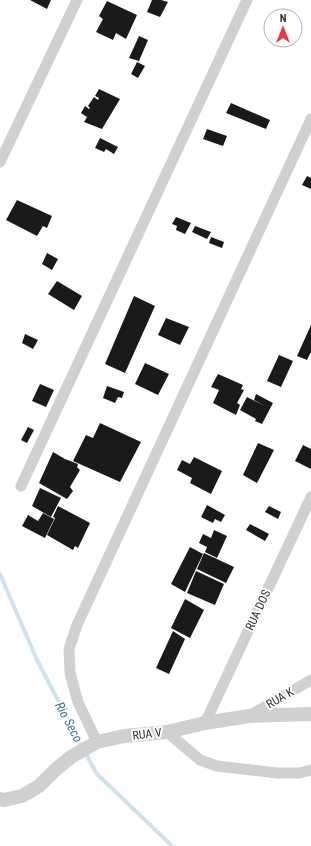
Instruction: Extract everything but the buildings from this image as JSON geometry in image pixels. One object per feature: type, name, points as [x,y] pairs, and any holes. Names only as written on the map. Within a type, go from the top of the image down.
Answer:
[{"type":"street","points":[[0,162],[77,0]]},
{"type":"street","points":[[21,486],[247,0]]},
{"type":"street","points":[[97,742],[78,702],[70,674],[69,649],[76,625],[311,119]]},
{"type":"street","name":"RUA DOS","points":[[205,723],[307,511],[311,497]]},
{"type":"street","name":"RUA K","points":[[249,716],[311,680]]},
{"type":"street","name":"RUA V","points":[[0,799],[4,800],[22,796],[39,786],[71,757],[97,742],[124,736],[167,732],[205,723],[249,716],[311,714]]},
{"type":"street","points":[[167,732],[200,760],[217,766],[277,773],[300,773],[311,770]]},
{"type":"waterway","name":"Rio Seco","points":[[0,574],[37,660],[96,773],[172,846]]}]
